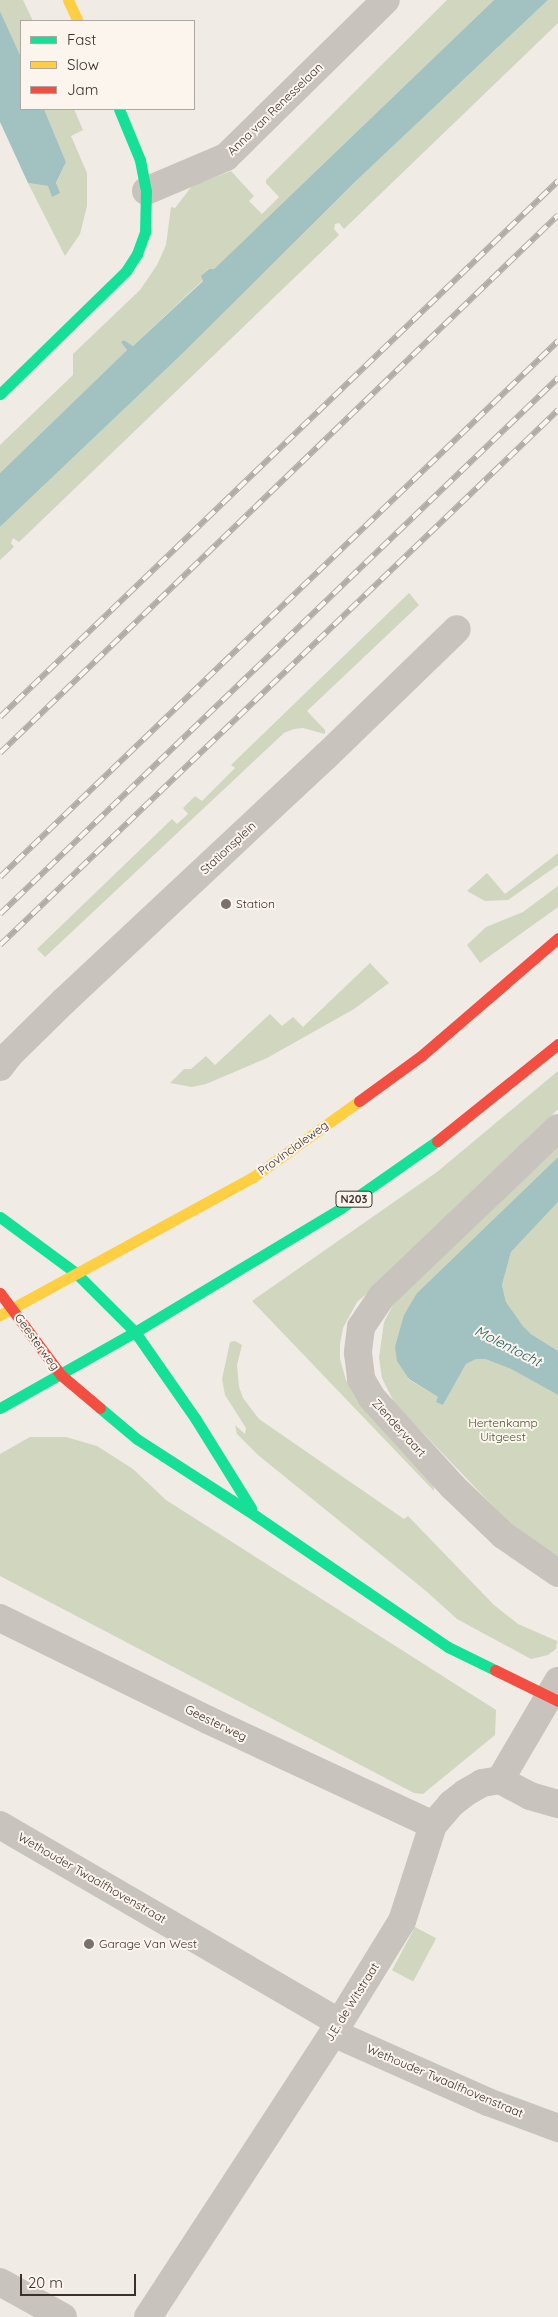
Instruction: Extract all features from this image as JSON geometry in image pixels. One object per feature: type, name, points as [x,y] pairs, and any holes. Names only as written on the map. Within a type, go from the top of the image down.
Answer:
[{"type":"main road","points":[[68,0],[78,20]]},
{"type":"main road","points":[[0,394],[126,271],[137,254],[145,232],[146,192],[140,160],[119,110]]},
{"type":"main road","name":"Provincialeweg","points":[[0,1315],[253,1177],[421,1056],[558,938]]},
{"type":"main road","name":"N203","points":[[0,1408],[135,1332],[341,1208],[447,1134],[558,1044]]},
{"type":"main road","name":"Geesterweg","points":[[0,1217],[76,1273],[135,1332],[194,1418],[256,1516]]},
{"type":"main road","name":"Geesterweg","points":[[0,1294],[61,1375],[137,1439],[256,1516],[448,1647],[555,1693]]},
{"type":"street","name":"Anna van Renesselaan","points":[[146,192],[226,158],[386,0]]},
{"type":"street","name":"Stationsplein","points":[[0,1067],[64,1001],[326,756],[457,629]]},
{"type":"street","name":"Ziendervaart","points":[[558,1128],[382,1296],[361,1327],[358,1353],[361,1379],[372,1398],[453,1488],[503,1535],[558,1572]]},
{"type":"street","name":"Geesterweg","points":[[0,1618],[200,1716],[433,1825]]},
{"type":"street","points":[[555,1693],[500,1780],[530,1796],[558,1804]]},
{"type":"street","name":"J.E. de Witstraat","points":[[148,2317],[336,2027],[402,1921],[433,1825],[451,1804],[465,1794],[482,1783],[500,1780]]},
{"type":"street","name":"Wethouder Twaalfhovenstraat","points":[[0,1826],[336,2027],[488,2102],[558,2128]]},
{"type":"street","points":[[0,2282],[63,2317]]},
{"type":"green space","points":[[0,0],[23,0],[33,20],[20,20],[20,55],[0,11]]},
{"type":"green space","points":[[447,0],[494,0],[214,269],[208,269],[202,276],[203,280],[133,346],[124,340],[122,342],[127,350],[0,473],[0,445],[73,375],[73,354],[140,290],[157,265],[166,245],[171,207],[175,208],[192,186],[231,171],[254,196],[249,201],[262,214],[279,197],[266,183],[266,180]]},
{"type":"green space","points":[[548,0],[558,0],[558,23],[344,229],[339,223],[335,224],[334,229],[339,235],[19,542],[13,538],[11,543],[14,547],[0,560],[0,527],[182,354],[356,181]]},
{"type":"green space","points":[[44,110],[74,110],[83,130],[71,136],[87,173],[87,206],[80,234],[65,256],[28,183],[48,186],[56,184],[66,162]]},
{"type":"green space","points":[[409,593],[419,605],[307,711],[325,730],[325,734],[303,728],[284,733],[45,957],[37,949],[172,819],[177,824],[188,814],[183,808],[195,796],[202,801],[235,768],[231,765]]},
{"type":"green space","points":[[558,853],[558,865],[508,900],[485,901],[467,891],[487,873],[505,894]]},
{"type":"green space","points":[[558,886],[558,907],[480,963],[467,945],[486,927],[523,912]]},
{"type":"green space","points":[[370,963],[389,983],[354,1009],[267,1058],[206,1084],[192,1087],[170,1083],[184,1069],[191,1069],[206,1056],[215,1065],[270,1014],[282,1026],[293,1017],[303,1027]]},
{"type":"green space","points":[[558,1071],[558,1109],[409,1258],[357,1302],[343,1328],[340,1359],[346,1380],[355,1395],[433,1480],[434,1491],[252,1301],[437,1172]]},
{"type":"green space","name":"Hertenkamp Uitgeest","points":[[558,1139],[558,1157],[417,1293],[408,1379],[438,1397],[443,1405],[466,1364],[475,1359],[485,1359],[511,1369],[558,1395],[558,1556],[511,1525],[394,1402],[382,1378],[379,1358],[384,1322],[393,1305],[422,1271]]},
{"type":"green space","points":[[558,1202],[558,1351],[531,1334],[523,1326],[506,1302],[502,1285],[511,1252]]},
{"type":"green space","points":[[235,1341],[242,1345],[237,1365],[239,1387],[243,1398],[259,1419],[404,1519],[408,1516],[494,1605],[518,1624],[557,1641],[556,1649],[548,1655],[531,1659],[457,1619],[426,1591],[258,1455],[237,1434],[235,1425],[245,1434],[246,1428],[225,1395],[222,1379],[230,1342]]},
{"type":"green space","points":[[30,1437],[66,1437],[97,1446],[133,1469],[166,1500],[496,1710],[495,1735],[423,1794],[414,1793],[0,1576],[0,1454]]},
{"type":"green space","points":[[415,1927],[436,1938],[413,1982],[392,1970]]},
{"type":"water","points":[[494,0],[548,0],[356,181],[182,354],[0,527],[0,473],[127,350],[121,342],[124,340],[133,346],[203,281],[201,276],[209,269],[214,269]]},
{"type":"water","points":[[0,11],[20,55],[20,110],[44,110],[66,162],[56,183],[60,193],[52,197],[48,186],[28,183],[0,122]]},
{"type":"water","name":"Molentocht","points":[[558,1157],[558,1202],[511,1252],[502,1285],[506,1302],[523,1326],[531,1334],[558,1351],[558,1395],[511,1369],[485,1359],[476,1359],[466,1364],[443,1405],[436,1402],[438,1397],[409,1379],[397,1361],[395,1347],[404,1315],[417,1293]]},
{"type":"railway","points":[[0,717],[558,181]]},
{"type":"railway","points":[[0,753],[558,215]]},
{"type":"railway","points":[[0,877],[558,341]]},
{"type":"railway","points":[[0,914],[558,378]]},
{"type":"railway","points":[[0,945],[558,410]]},
{"type":"traffic: fast","points":[[0,394],[126,271],[137,254],[145,232],[146,191],[140,160],[119,110]]},
{"type":"traffic: fast","points":[[0,1408],[135,1332],[341,1208],[437,1141]]},
{"type":"traffic: fast","points":[[0,1217],[76,1273],[135,1332],[195,1418],[251,1508]]},
{"type":"traffic: fast","points":[[100,1408],[137,1439],[256,1516],[448,1647],[495,1670]]},
{"type":"traffic: slow","points":[[68,0],[78,20]]},
{"type":"traffic: slow","points":[[0,1315],[253,1177],[359,1101]]},
{"type":"traffic: jam","points":[[359,1101],[421,1056],[558,938]]},
{"type":"traffic: jam","points":[[437,1141],[558,1044]]},
{"type":"traffic: jam","points":[[0,1293],[61,1375],[100,1408]]},
{"type":"traffic: jam","points":[[495,1670],[558,1701]]},
{"type":"place","name":"Station","points":[[226,904]]},
{"type":"place","name":"Garage Van West","points":[[89,1944]]}]
